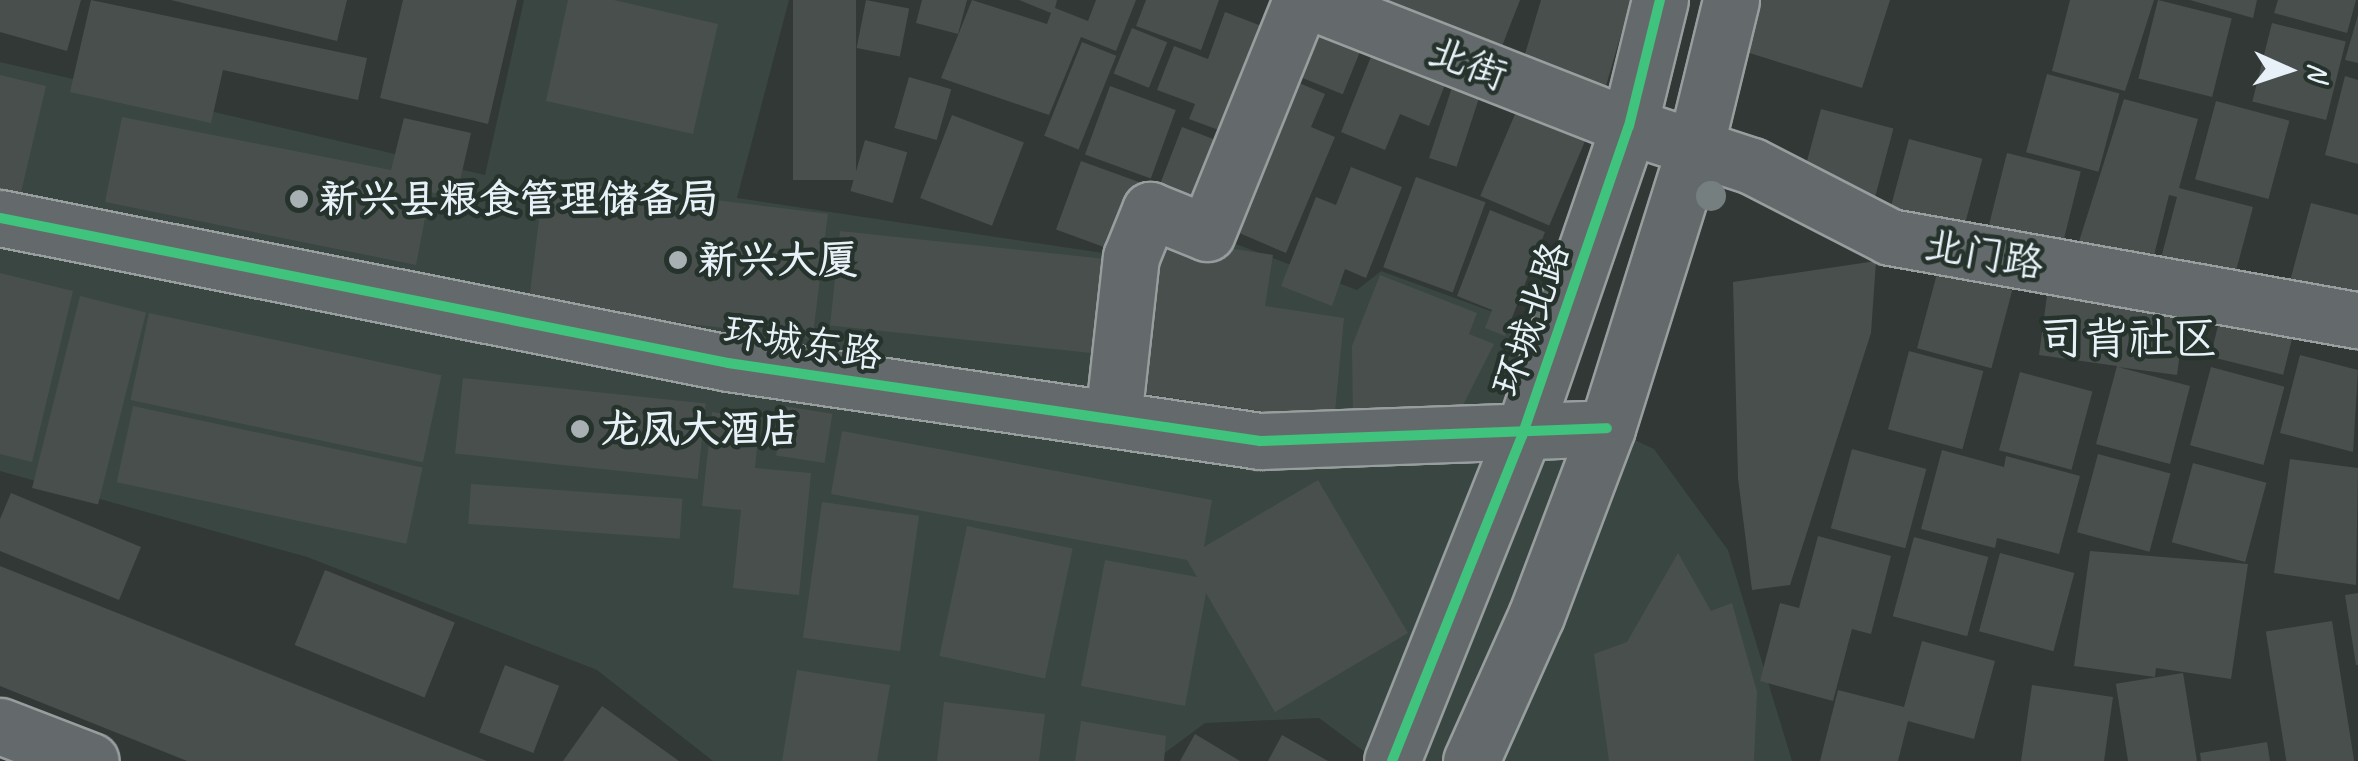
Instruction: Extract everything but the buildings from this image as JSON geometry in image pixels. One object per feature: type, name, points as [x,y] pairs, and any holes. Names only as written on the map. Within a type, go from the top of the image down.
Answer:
[{"type":"street","name":"北街","points":[[1304,0],[1629,126]]},
{"type":"street","points":[[1113,419],[1131,257],[1150,210],[1207,233],[1304,0]]},
{"type":"street","name":"环城北路","points":[[1392,761],[1522,436],[1629,126],[1660,0]]},
{"type":"street","points":[[1471,761],[1536,616],[1607,428],[1695,148],[1732,0]]},
{"type":"street","name":"北门路","points":[[1629,126],[1752,166],[1890,238],[2358,320]]},
{"type":"street","name":"环城东路","points":[[0,218],[728,363],[1260,440],[1522,436],[1607,428]]},
{"type":"street","points":[[1433,437],[1521,388],[1561,324]]},
{"type":"street","points":[[1433,437],[1455,442],[1477,467],[1480,507],[1470,564]]},
{"type":"street","points":[[0,726],[91,761]]},
{"type":"shaded area","points":[[524,0],[789,0],[737,198],[1130,257],[1207,233],[1357,290],[1381,271],[1526,324],[1561,324],[1545,434],[1609,428],[1654,449],[1728,550],[1792,761],[1377,761],[1319,718],[1205,723],[1154,761],[713,761],[597,670],[307,557],[0,471],[0,62],[485,175]]},
{"type":"cycle path","points":[[1392,761],[1522,436],[1629,126],[1660,0]]},
{"type":"cycle path","points":[[0,218],[728,363],[1260,441],[1607,428]]},
{"type":"place","name":"新兴县粮食管理储备局","points":[[299,199]]},
{"type":"place","name":"新兴大厦","points":[[678,260]]},
{"type":"place","name":"龙凤大酒店","points":[[580,429]]},
{"type":"district","name":"司背社区","points":[[2128,339]]}]
